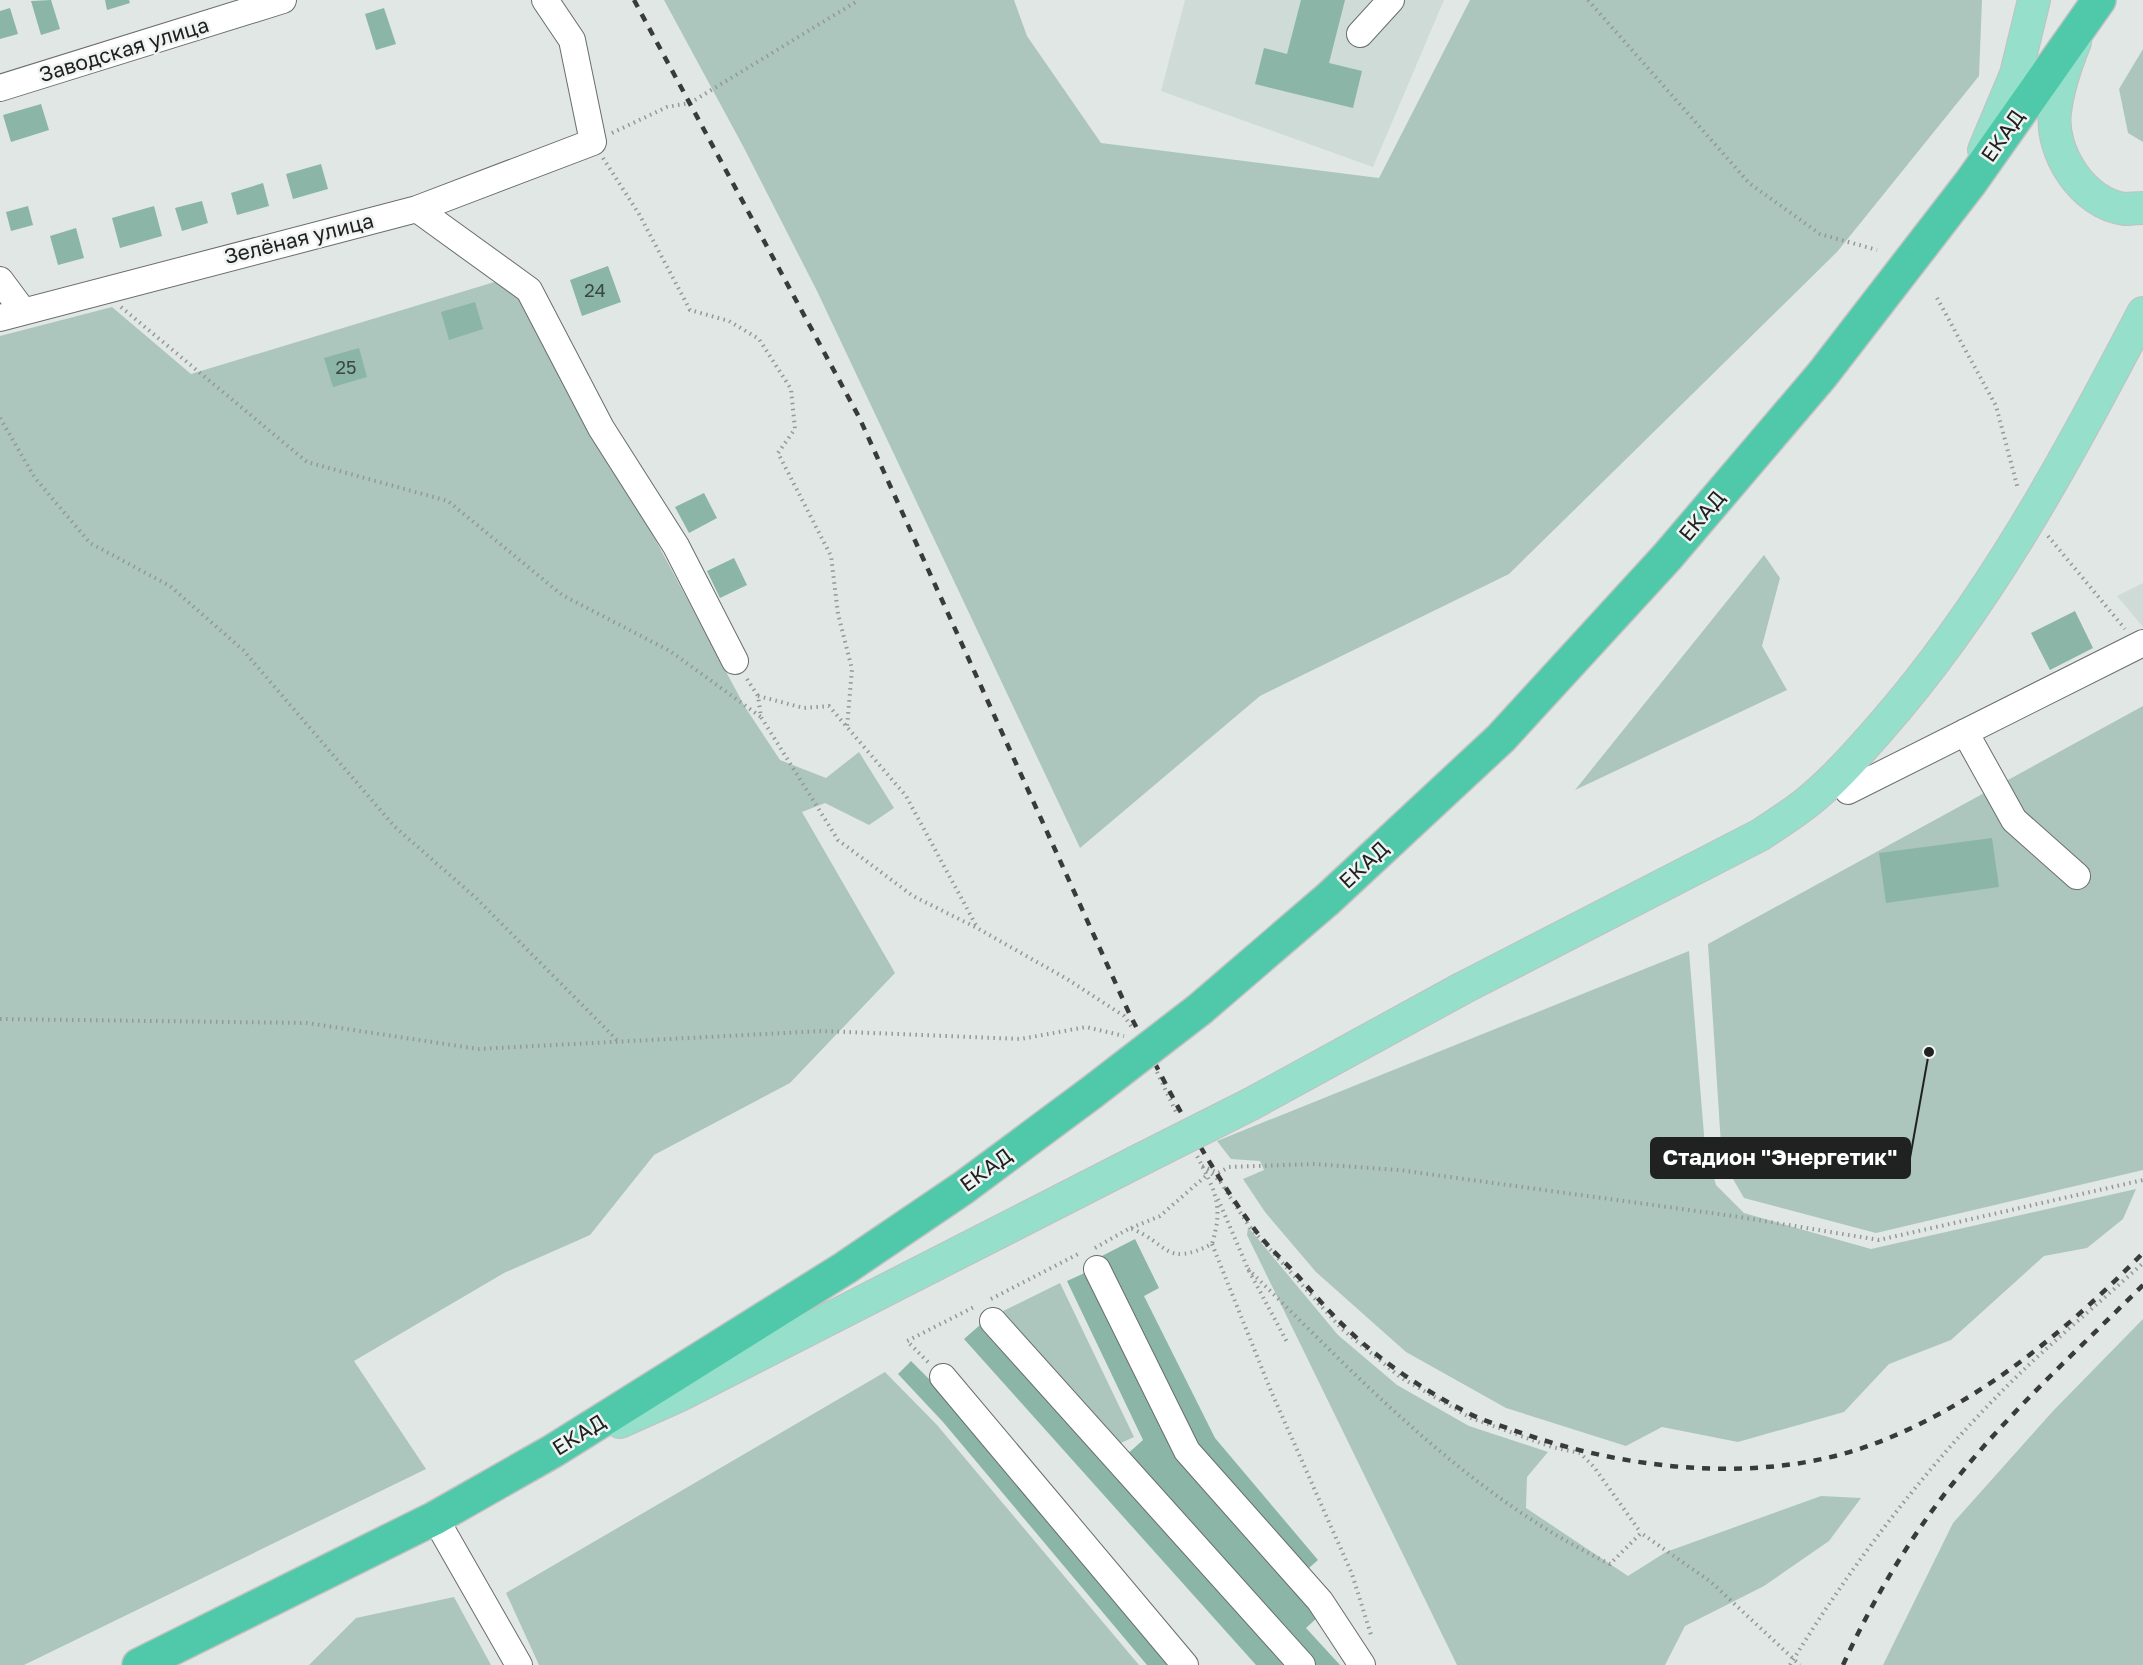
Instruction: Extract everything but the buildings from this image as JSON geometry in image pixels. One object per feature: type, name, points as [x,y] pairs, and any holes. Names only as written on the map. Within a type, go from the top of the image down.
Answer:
[{"type":"highway","name":"ЕКАД","points":[[139,1665],[435,1518],[553,1451],[845,1268],[963,1188],[1200,1009],[1328,899],[1501,738],[1667,557],[1806,393],[1971,182],[2092,11]]},
{"type":"main road","points":[[1971,182],[2016,74],[2034,0]]},
{"type":"main road","points":[[2092,11],[2063,76],[2054,114],[2057,140],[2065,161],[2075,176],[2100,199],[2123,209],[2143,208]]},
{"type":"main road","points":[[553,1451],[678,1396],[1251,1104],[1463,988],[1760,835],[1805,804],[1837,775],[1901,704],[1970,613],[2099,398],[2143,313]]},
{"type":"street","name":"Заводская улица","points":[[0,88],[283,0]]},
{"type":"street","points":[[545,0],[572,40],[593,142]]},
{"type":"street","points":[[1360,34],[1391,0]]},
{"type":"street","name":"Зелёная улица","points":[[12,314],[417,209],[593,142]]},
{"type":"street","points":[[417,209],[529,290],[601,428],[676,546],[735,661]]},
{"type":"street","points":[[0,280],[12,314]]},
{"type":"street","points":[[1837,775],[1848,791],[2143,643]]},
{"type":"street","points":[[1965,732],[2014,820],[2078,876]]},
{"type":"street","points":[[1097,1269],[1187,1452],[1320,1601],[1362,1665]]},
{"type":"street","points":[[993,1321],[1302,1665]]},
{"type":"street","points":[[943,1377],[1185,1665]]},
{"type":"street","points":[[435,1518],[519,1665]]},
{"type":"path","points":[[848,727],[852,669],[838,614],[831,556],[778,453],[795,429],[791,389],[759,339],[729,321],[690,310],[639,214],[593,142],[668,107],[690,103],[859,0]]},
{"type":"path","points":[[1588,0],[1749,183],[1820,234],[1877,250]]},
{"type":"path","points":[[100,290],[307,462],[448,501],[562,595],[670,651],[761,717],[838,840],[913,896],[977,927],[1067,979],[1124,1016],[1136,1033]]},
{"type":"path","points":[[0,418],[35,478],[90,543],[170,586],[243,650],[394,826],[476,898],[618,1040]]},
{"type":"path","points":[[735,661],[758,696],[761,717]]},
{"type":"path","points":[[758,696],[804,708],[829,706],[906,796],[977,927]]},
{"type":"path","points":[[0,1018],[307,1023],[478,1049],[822,1031],[1021,1039],[1086,1027],[1132,1039]]},
{"type":"path","points":[[1152,1062],[1182,1124]]},
{"type":"path","points":[[1192,1145],[1248,1269],[1287,1342]]},
{"type":"path","points":[[1202,1166],[1218,1173],[1229,1167],[1313,1164],[1399,1170],[1740,1217],[1879,1240],[2143,1180]]},
{"type":"path","points":[[1202,1166],[1219,1180],[1249,1226],[1342,1329],[1400,1377],[1471,1418],[1552,1447],[1580,1453],[1594,1467],[1641,1533],[1711,1582],[1800,1665]]},
{"type":"path","points":[[1097,1269],[1093,1256],[1095,1245],[1160,1216],[1207,1175]]},
{"type":"path","points":[[1216,1196],[1219,1221],[1212,1244],[1271,1391],[1352,1574],[1373,1642]]},
{"type":"path","points":[[1130,1228],[1144,1233],[1166,1252],[1191,1254],[1212,1244]]},
{"type":"path","points":[[1790,1665],[1863,1557],[1939,1462],[2033,1361],[2143,1263]]},
{"type":"path","points":[[1248,1269],[1371,1389],[1467,1475],[1569,1544],[1610,1564],[1641,1533]]},
{"type":"shaded area","points":[[1185,0],[1444,0],[1373,167],[1161,91]]},
{"type":"shaded area","points":[[2143,583],[2143,627],[2117,596]]},
{"type":"green space","points":[[664,0],[1014,0],[1027,36],[1101,143],[1379,178],[1470,0],[1982,0],[1979,76],[1837,252],[1509,574],[1260,696],[1080,848],[817,291],[743,146]]},
{"type":"green space","points":[[2143,49],[2143,142],[2128,133],[2119,89]]},
{"type":"green space","points":[[527,272],[602,440],[745,707],[780,760],[826,778],[859,752],[894,808],[869,825],[825,803],[802,812],[895,973],[790,1083],[654,1155],[590,1235],[504,1273],[354,1361],[426,1469],[24,1665],[0,1665],[0,336],[112,307],[191,374]]},
{"type":"green space","points":[[1764,555],[1780,578],[1762,646],[1787,690],[1575,790]]},
{"type":"green space","points":[[2143,706],[2143,1170],[1876,1233],[1744,1198],[1722,1160],[1708,944]]},
{"type":"green space","points":[[1689,951],[1705,1147],[1716,1185],[1744,1213],[1871,1249],[2136,1189],[2123,1219],[2087,1248],[2044,1256],[1951,1340],[1889,1364],[1844,1412],[1738,1442],[1662,1427],[1626,1446],[1506,1408],[1406,1352],[1316,1272],[1265,1212],[1243,1179],[1264,1170],[1260,1161],[1231,1159],[1217,1141]]},
{"type":"green space","points":[[1248,1227],[1338,1335],[1397,1385],[1469,1426],[1548,1452],[1527,1477],[1526,1508],[1628,1576],[1666,1552],[1821,1496],[1861,1498],[1829,1541],[1764,1586],[1685,1626],[1665,1665],[1457,1665],[1247,1235]]},
{"type":"green space","points":[[1060,1283],[1134,1437],[1114,1446],[999,1313]]},
{"type":"green space","points":[[2143,1319],[2143,1665],[1883,1665],[1953,1523],[2053,1411]]},
{"type":"green space","points":[[885,1372],[937,1425],[1139,1665],[539,1665],[506,1593]]},
{"type":"green space","points":[[454,1597],[491,1665],[309,1665],[356,1618]]},
{"type":"railway","points":[[634,0],[859,417],[1130,1015],[1172,1096],[1218,1176],[1258,1233],[1338,1320],[1373,1352],[1420,1386],[1470,1414],[1557,1444],[1650,1464],[1698,1468],[1746,1468],[1794,1464],[1840,1455],[1884,1440],[1957,1404],[1991,1383],[2055,1335],[2143,1253]]},
{"type":"railway","points":[[1843,1665],[1866,1617],[1893,1570],[1922,1525],[1954,1482],[1998,1430],[2143,1285]]},
{"type":"place","name":"Стадион \"Энергетик\"","points":[[1929,1052]]}]
